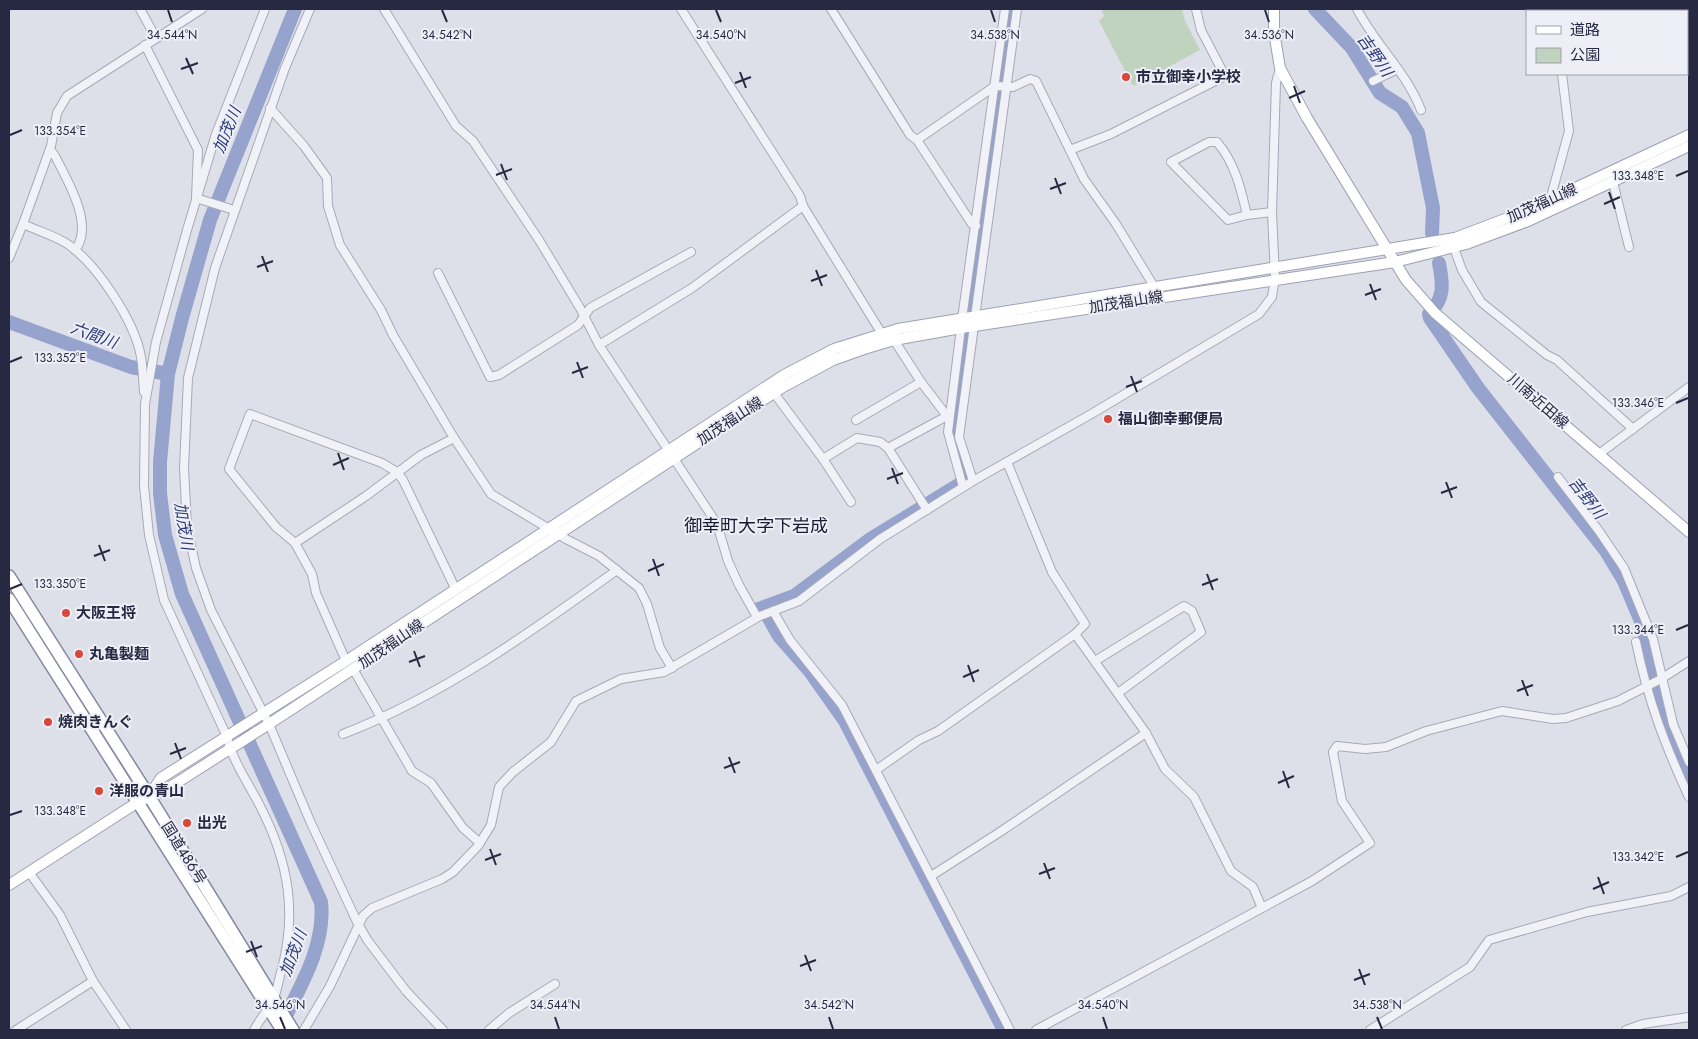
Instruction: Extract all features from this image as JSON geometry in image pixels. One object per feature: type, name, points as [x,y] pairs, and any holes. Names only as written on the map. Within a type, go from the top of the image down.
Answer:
[{"type":"highway","name":"国道486号","points":[[9,576],[149,796],[271,1002],[282,1030]]},
{"type":"highway","name":"国道486号","points":[[9,599],[138,802],[271,1002],[294,1030]]},
{"type":"main road","points":[[1274,9],[1274,32],[1280,68],[1307,118],[1395,262]]},
{"type":"main road","name":"加茂福山線","points":[[149,796],[161,778],[261,715],[350,665],[834,349],[882,334],[968,323],[1275,274],[1468,234],[1550,200],[1689,135]]},
{"type":"main road","name":"加茂福山線","points":[[771,389],[833,360],[894,340],[968,323],[1155,288],[1395,262],[1454,248],[1528,221],[1689,146]]},
{"type":"main road","name":"川南近田線","points":[[1395,262],[1406,280],[1432,310],[1689,532]]},
{"type":"main road","name":"加茂福山線","points":[[9,885],[138,802],[167,789],[232,748],[456,590],[553,531]]},
{"type":"street","points":[[140,9],[156,38]]},
{"type":"street","points":[[9,258],[24,224],[49,152],[56,113],[67,96],[202,9]]},
{"type":"street","points":[[146,404],[156,342],[196,198],[216,134],[266,9]]},
{"type":"street","points":[[310,9],[270,108],[234,210],[215,268],[188,378],[184,468],[187,527],[196,568],[211,610],[267,725],[358,924],[368,941],[406,991],[443,1030]]},
{"type":"street","points":[[384,9],[456,126],[473,141],[539,240],[599,345],[716,524],[735,577],[765,614],[790,640],[842,705],[1010,1030]]},
{"type":"street","points":[[681,9],[800,196],[803,206],[882,334],[894,340],[921,382],[953,420],[973,481]]},
{"type":"street","points":[[831,9],[910,134],[917,140],[947,188],[972,224],[976,226]]},
{"type":"street","points":[[962,485],[948,432],[953,420],[968,323],[1001,87],[1005,9]]},
{"type":"street","points":[[953,420],[968,323],[976,226],[1017,9]]},
{"type":"street","points":[[1070,150],[1111,134],[1225,76],[1201,30],[1196,9]]},
{"type":"street","points":[[1357,9],[1396,70],[1414,94],[1421,110]]},
{"type":"street","points":[[145,45],[198,150],[196,198]]},
{"type":"street","points":[[304,1030],[350,948],[358,924],[372,908],[442,879],[453,872],[480,843],[491,825],[499,788],[513,772],[551,742],[576,701],[620,679],[664,672],[765,614],[798,601],[880,539],[962,485],[973,481],[1093,413],[1259,314],[1272,297],[1275,274],[1272,212],[1276,83],[1280,68]]},
{"type":"street","points":[[1373,82],[1396,70]]},
{"type":"street","points":[[1550,200],[1569,130],[1562,75]]},
{"type":"street","points":[[917,140],[1001,87],[1013,86],[1030,79],[1036,81],[1084,179],[1116,224],[1155,288]]},
{"type":"street","points":[[270,108],[304,146],[327,178],[328,206],[340,245],[381,310],[393,335],[454,438],[491,494],[599,556],[639,588],[653,620],[654,633],[660,648],[672,668]]},
{"type":"street","points":[[1247,215],[1239,181],[1226,152],[1217,142],[1209,142],[1171,162],[1228,220],[1247,215],[1272,212]]},
{"type":"street","points":[[49,152],[54,156],[78,207],[82,236],[75,250]]},
{"type":"street","points":[[1612,182],[1629,247]]},
{"type":"street","points":[[196,198],[234,210]]},
{"type":"street","points":[[599,345],[692,288],[803,206]]},
{"type":"street","points":[[24,224],[65,242],[97,272],[126,317],[141,356],[146,404],[144,486],[148,525],[164,600],[261,808],[281,855],[286,876],[291,906],[288,951],[271,1002],[254,1030]]},
{"type":"street","points":[[1454,248],[1469,284],[1487,307],[1547,355],[1557,360],[1633,429]]},
{"type":"street","points":[[438,273],[490,377],[499,374],[578,325],[590,308],[691,252]]},
{"type":"street","points":[[856,420],[921,382]]},
{"type":"street","points":[[1599,454],[1689,387]]},
{"type":"street","points":[[771,389],[823,459],[851,502]]},
{"type":"street","points":[[456,590],[403,480],[397,472],[382,463],[250,414],[229,469],[276,526],[295,543],[312,574],[316,593],[350,665],[412,770],[431,783],[463,828],[480,843]]},
{"type":"street","points":[[888,448],[953,420]]},
{"type":"street","points":[[295,543],[421,455],[454,438]]},
{"type":"street","points":[[823,459],[857,438],[880,442],[888,448],[926,508]]},
{"type":"street","points":[[876,770],[919,740],[938,731],[1075,634],[1085,624],[1052,572],[1007,462]]},
{"type":"street","points":[[1558,477],[1624,568],[1653,639],[1673,724],[1689,762]]},
{"type":"street","points":[[343,734],[382,719],[444,685],[551,618],[617,570]]},
{"type":"street","points":[[1095,662],[1184,606],[1192,611],[1201,632],[1118,693]]},
{"type":"street","points":[[1075,634],[1146,733],[1165,769],[1194,797],[1231,870],[1253,887],[1262,908]]},
{"type":"street","points":[[1636,642],[1646,688],[1664,743],[1689,797]]},
{"type":"street","points":[[1036,1030],[1312,881],[1370,843],[1342,801],[1333,752],[1337,746],[1365,749],[1386,747],[1426,731],[1502,711],[1566,718],[1618,701],[1646,688],[1689,660]]},
{"type":"street","points":[[931,876],[1000,832],[1146,733]]},
{"type":"street","points":[[29,872],[60,915],[93,981],[126,1030]]},
{"type":"street","points":[[1370,1030],[1470,968],[1489,940],[1587,912],[1670,896],[1689,887]]},
{"type":"street","points":[[16,1030],[93,981]]},
{"type":"street","points":[[490,1030],[509,1013],[555,984]]},
{"type":"street","points":[[1626,1030],[1644,1024],[1689,1017]]},
{"type":"green space","points":[[1101,9],[1182,9],[1185,21],[1200,50],[1133,86],[1099,21],[1104,16]]},
{"type":"waterway","name":"加茂川","points":[[280,1027],[310,967],[319,935],[321,902],[182,594],[165,535],[160,493],[160,462],[168,374],[210,220],[295,9]]},
{"type":"waterway","points":[[756,610],[794,596],[869,540],[965,481],[966,475],[953,433],[953,425],[1012,9]]},
{"type":"waterway","name":"吉野川","points":[[1315,9],[1352,48],[1380,93],[1402,107],[1418,133],[1433,208],[1432,233]]},
{"type":"waterway","name":"吉野川","points":[[1439,263],[1442,290],[1438,302],[1429,314],[1430,318],[1478,388],[1606,551],[1624,581],[1643,626],[1664,723],[1689,779]]},
{"type":"waterway","name":"六間川","points":[[9,322],[131,367],[168,374]]},
{"type":"waterway","points":[[763,608],[779,636],[809,670],[845,721],[1004,1030]]},
{"type":"place","name":"市立御幸小学校","points":[[1126,77]]},
{"type":"place","name":"福山御幸郵便局","points":[[1108,419]]},
{"type":"place","name":"大阪王将","points":[[66,613]]},
{"type":"place","name":"丸亀製麺","points":[[79,654]]},
{"type":"place","name":"焼肉きんぐ","points":[[48,722]]},
{"type":"place","name":"洋服の青山","points":[[99,791]]},
{"type":"place","name":"出光","points":[[187,823]]},
{"type":"district","name":"御幸町大字下岩成","points":[[756,526]]}]
